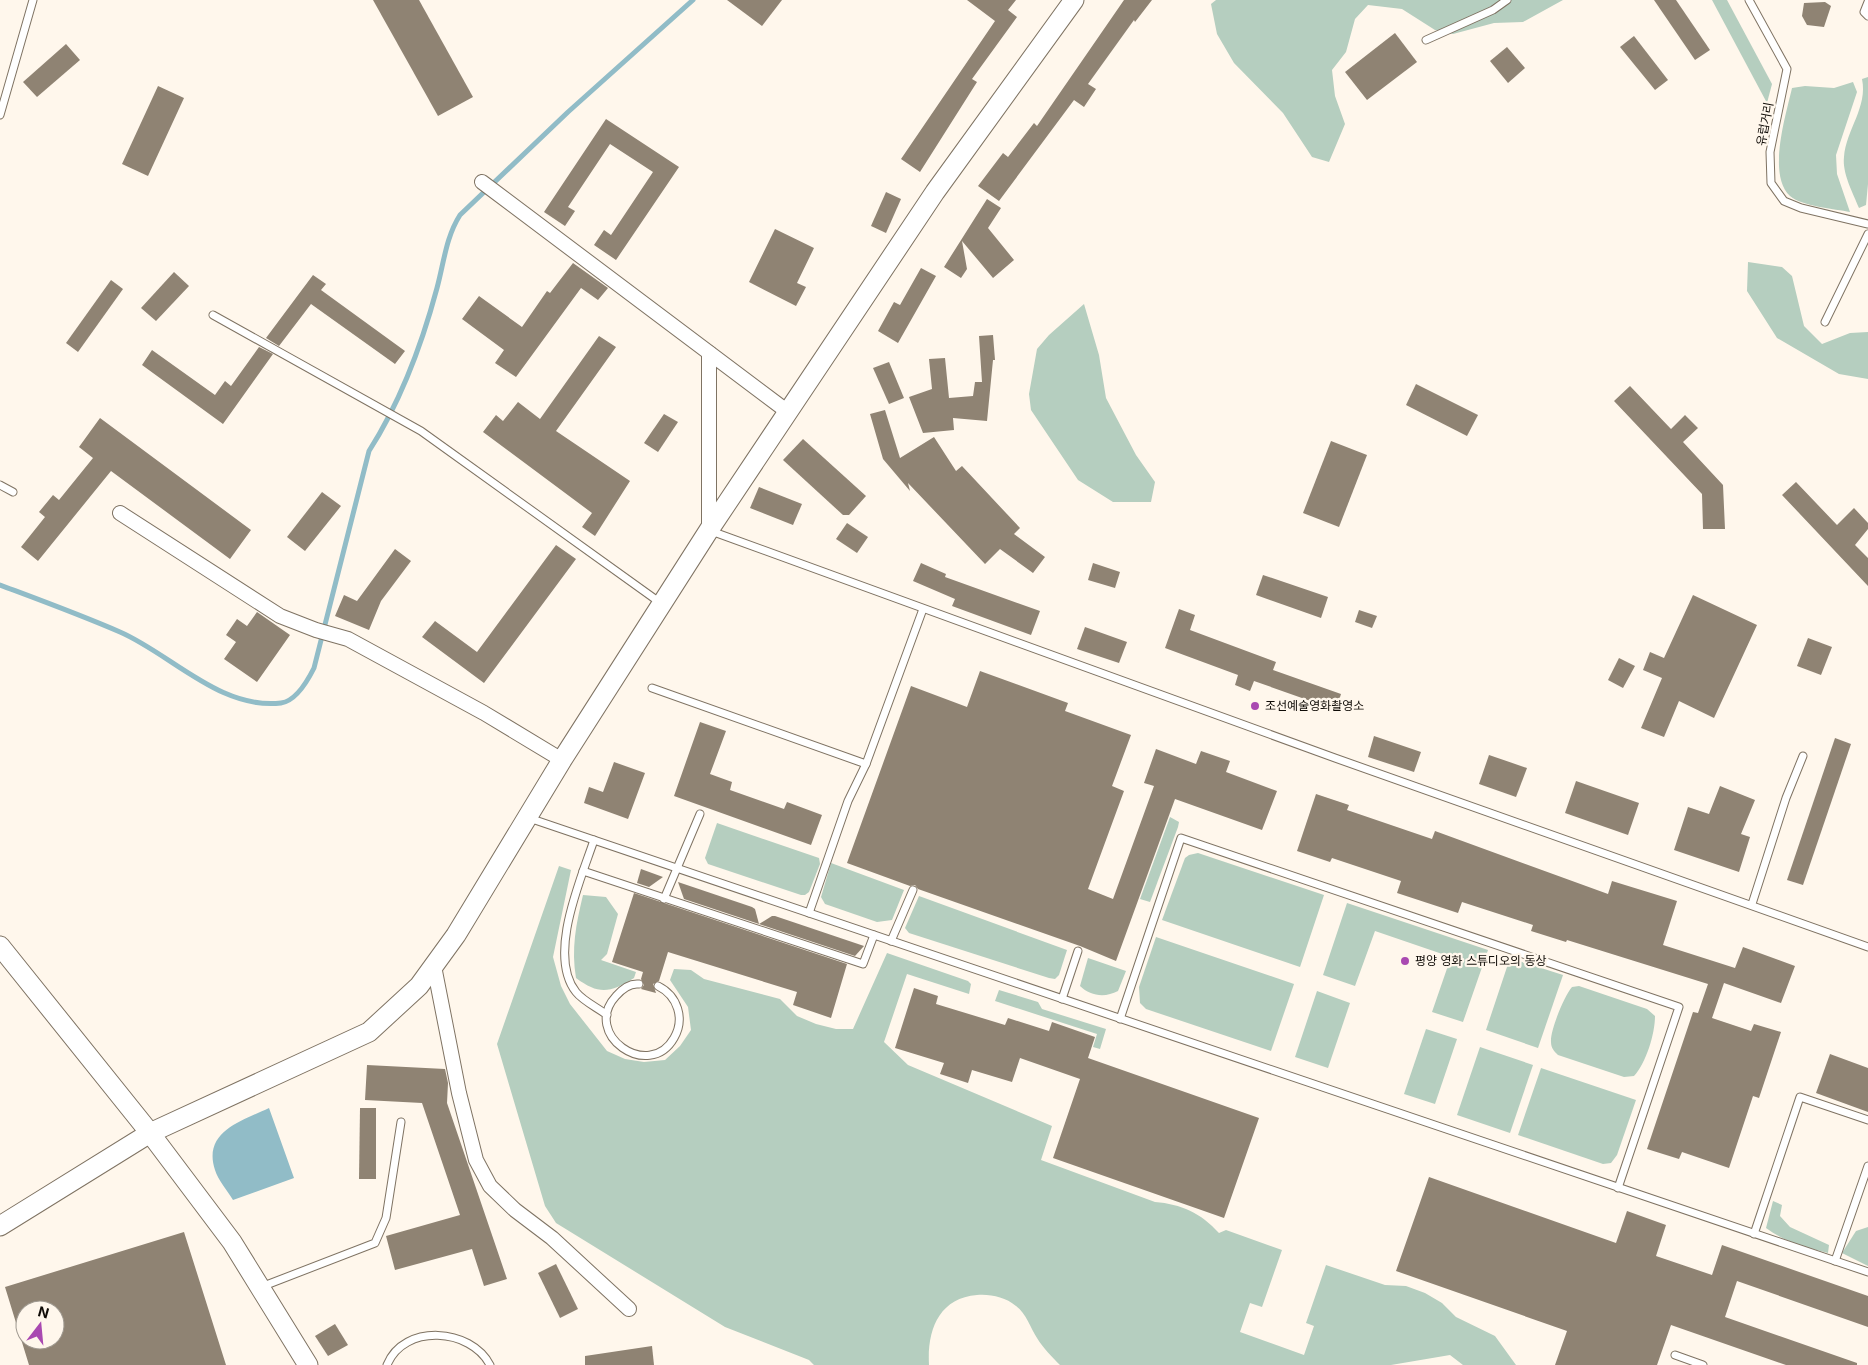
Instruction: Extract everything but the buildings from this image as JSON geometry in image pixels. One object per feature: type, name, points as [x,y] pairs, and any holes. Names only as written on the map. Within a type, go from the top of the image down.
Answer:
[{"type":"main road","points":[[0,1226],[150,1133],[369,1032],[420,986],[456,935],[562,760],[709,530],[935,192],[1074,0]]},
{"type":"main road","points":[[0,946],[150,1133],[232,1242],[308,1365]]},
{"type":"street","points":[[482,182],[788,412]]},
{"type":"street","points":[[709,530],[710,353]]},
{"type":"street","points":[[120,513],[280,616],[316,630],[348,639],[562,760]]},
{"type":"street","points":[[434,966],[459,1093],[476,1160],[490,1186],[515,1210],[552,1238],[629,1309]]},
{"type":"lane","points":[[0,116],[33,0]]},
{"type":"lane","points":[[1426,40],[1494,10],[1507,0]]},
{"type":"lane","name":"유럽거리","points":[[1749,0],[1787,70],[1770,152],[1771,183],[1784,201],[1801,208],[1868,224]]},
{"type":"lane","points":[[1868,2],[1864,12],[1868,16]]},
{"type":"lane","points":[[1825,322],[1868,235]]},
{"type":"lane","points":[[212,315],[421,431],[662,604]]},
{"type":"lane","points":[[0,485],[13,492]]},
{"type":"lane","points":[[709,530],[1335,758],[1752,904],[1868,947]]},
{"type":"lane","points":[[809,913],[848,801],[866,764],[924,609]]},
{"type":"lane","points":[[652,688],[866,764]]},
{"type":"lane","points":[[1752,904],[1786,798],[1803,756]]},
{"type":"lane","points":[[664,899],[700,814]]},
{"type":"lane","points":[[528,818],[1868,1272]]},
{"type":"lane","points":[[1120,1019],[1181,838],[1679,1007],[1618,1188]]},
{"type":"lane","points":[[594,840],[569,920],[565,946],[567,970],[576,992],[607,1015]]},
{"type":"lane","points":[[583,872],[863,964],[874,935]]},
{"type":"lane","points":[[891,941],[913,890]]},
{"type":"lane","points":[[1062,999],[1078,951]]},
{"type":"lane","points":[[639,984],[622,990],[611,1001],[607,1015],[608,1031],[616,1044],[628,1052],[643,1056],[658,1052],[671,1044],[678,1030],[680,1016],[675,1001],[658,986]]},
{"type":"lane","points":[[1754,1234],[1800,1097],[1868,1120]]},
{"type":"lane","points":[[260,1287],[375,1243],[386,1218],[401,1122]]},
{"type":"lane","points":[[1836,1262],[1868,1166]]},
{"type":"lane","points":[[387,1365],[392,1354],[405,1343],[445,1334],[467,1341],[484,1354],[490,1365]]},
{"type":"lane","points":[[1675,1355],[1703,1365]]},
{"type":"green space","points":[[1216,0],[1563,0],[1523,22],[1494,23],[1453,34],[1435,30],[1402,9],[1368,5],[1355,19],[1346,52],[1332,70],[1335,96],[1345,124],[1329,162],[1312,157],[1283,113],[1234,63],[1217,34],[1211,4]]},
{"type":"green space","points":[[1712,0],[1727,0],[1772,84],[1767,103]]},
{"type":"green space","points":[[1868,77],[1868,184],[1866,205],[1859,208],[1846,176],[1844,157],[1862,99],[1862,79]]},
{"type":"green space","points":[[1853,82],[1857,92],[1836,155],[1837,174],[1850,212],[1810,205],[1795,199],[1790,196],[1783,186],[1779,160],[1780,144],[1792,88],[1805,86],[1834,88]]},
{"type":"green space","points":[[1748,262],[1782,267],[1792,276],[1804,326],[1822,344],[1850,333],[1868,332],[1868,379],[1839,374],[1777,338],[1747,291]]},
{"type":"green space","points":[[1084,304],[1099,355],[1106,398],[1136,455],[1155,482],[1151,502],[1113,502],[1078,480],[1031,410],[1029,394],[1037,349],[1049,335]]},
{"type":"green space","points":[[1170,817],[1179,822],[1178,827],[1150,902],[1140,899]]},
{"type":"green space","points":[[717,823],[819,858],[820,864],[809,892],[801,895],[708,864],[705,858]]},
{"type":"green space","points":[[1198,853],[1324,895],[1300,967],[1162,920],[1185,858]]},
{"type":"green space","points":[[831,863],[904,890],[892,920],[877,922],[825,904],[821,897]]},
{"type":"green space","points":[[559,866],[571,870],[553,957],[561,986],[570,1004],[607,1051],[625,1059],[644,1062],[665,1060],[680,1046],[691,1030],[688,1007],[670,980],[674,969],[691,970],[704,979],[780,999],[797,1016],[816,1024],[836,1029],[853,1029],[887,953],[968,981],[971,984],[969,994],[907,974],[884,1042],[908,1065],[1052,1126],[1041,1160],[1155,1202],[1182,1207],[1198,1215],[1219,1233],[1226,1230],[1282,1250],[1262,1307],[1250,1303],[1240,1332],[1304,1355],[1314,1326],[1306,1323],[1326,1265],[1385,1285],[1406,1286],[1425,1293],[1442,1303],[1456,1317],[1495,1336],[1516,1365],[1463,1365],[1450,1355],[1391,1365],[1060,1365],[1039,1342],[1020,1309],[1007,1300],[987,1295],[964,1297],[953,1302],[945,1309],[933,1328],[930,1340],[929,1365],[814,1365],[809,1360],[725,1327],[556,1223],[545,1206],[497,1044]]},
{"type":"green space","points":[[583,895],[606,897],[618,914],[607,954],[601,960],[636,972],[634,978],[618,987],[605,990],[598,989],[576,978],[575,936]]},
{"type":"green space","points":[[919,896],[1067,950],[1059,975],[1055,979],[1049,978],[909,933],[905,928]]},
{"type":"green space","points":[[1347,903],[1488,950],[1463,1022],[1432,1012],[1451,957],[1375,931],[1355,986],[1323,975]]},
{"type":"green space","points":[[1156,937],[1294,984],[1271,1051],[1146,1009],[1140,1003],[1139,987]]},
{"type":"green space","points":[[1088,958],[1126,971],[1118,991],[1108,995],[1098,995],[1088,992],[1080,986]]},
{"type":"green space","points":[[1510,958],[1563,975],[1538,1048],[1486,1030]]},
{"type":"green space","points":[[1579,986],[1647,1009],[1655,1016],[1649,1048],[1634,1076],[1624,1077],[1558,1055],[1553,1049],[1551,1037],[1558,1014],[1572,987]]},
{"type":"green space","points":[[999,990],[1038,1002],[1042,1009],[1106,1029],[1100,1049],[1093,1047],[1097,1034],[995,1001]]},
{"type":"green space","points":[[1317,991],[1350,1003],[1328,1068],[1295,1057]]},
{"type":"green space","points":[[1426,1029],[1457,1039],[1435,1104],[1404,1094]]},
{"type":"green space","points":[[1480,1047],[1533,1065],[1510,1133],[1457,1115]]},
{"type":"green space","points":[[1541,1068],[1636,1100],[1617,1155],[1611,1163],[1603,1164],[1518,1135]]},
{"type":"green space","points":[[1773,1201],[1782,1205],[1780,1216],[1790,1227],[1829,1245],[1828,1253],[1788,1240],[1766,1228]]},
{"type":"green space","points":[[1868,1227],[1868,1266],[1842,1253],[1856,1231]]},
{"type":"water","points":[[269,1108],[294,1178],[233,1200],[216,1174],[213,1157],[214,1146],[220,1136],[228,1129]]},
{"type":"waterway","points":[[0,585],[120,632],[197,678],[237,698],[259,703],[281,703],[292,698],[305,684],[314,668],[369,451],[401,392],[417,351],[437,288],[448,241],[455,223],[460,215],[568,112],[693,0]]},
{"type":"place","name":"조선예술영화촬영소","points":[[1255,706]]},
{"type":"place","name":"평양 영화 스튜디오의 동상","points":[[1405,961]]}]
